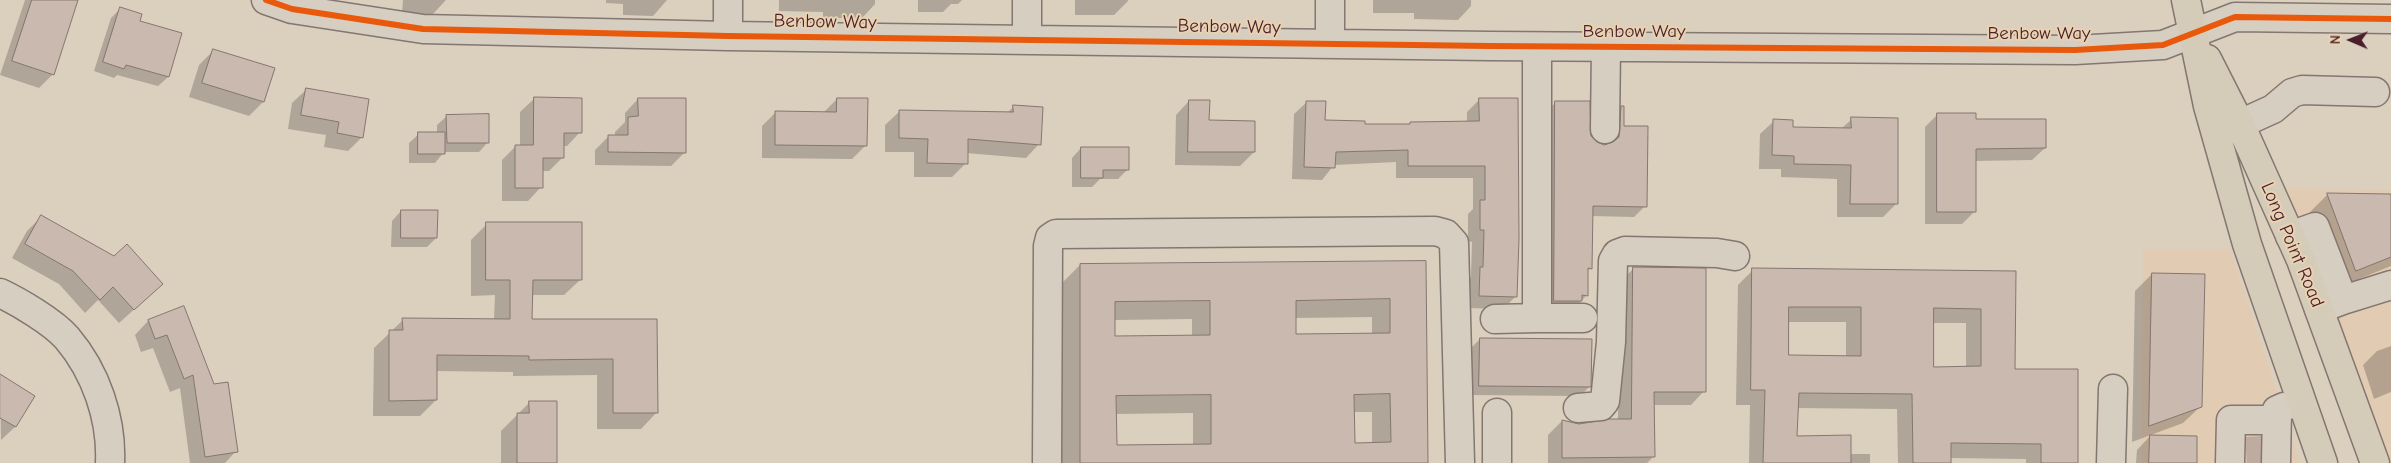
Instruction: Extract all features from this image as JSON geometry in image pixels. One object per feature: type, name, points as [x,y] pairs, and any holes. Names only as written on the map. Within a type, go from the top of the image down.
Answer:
[{"type":"main road","name":"Long Point Road","points":[[2186,0],[2208,106],[2247,244],[2324,463]]},
{"type":"main road","name":"Long Point Road","points":[[2194,33],[2240,124],[2290,236],[2331,305],[2375,463]]},
{"type":"street","name":"Benbow Way","points":[[266,0],[423,29],[728,36],[1606,47],[2075,50],[2163,45],[2235,17],[2391,19]]},
{"type":"street","points":[[728,0],[728,36]]},
{"type":"street","points":[[1027,0],[1027,40]]},
{"type":"street","points":[[1330,0],[1330,43]]},
{"type":"street","points":[[1537,46],[1537,318]]},
{"type":"street","points":[[1605,130],[1606,47]]},
{"type":"street","points":[[2240,124],[2273,110],[2292,93],[2302,90],[2375,92]]},
{"type":"street","points":[[1047,463],[1048,246],[1050,238],[1056,234],[1435,231],[1446,234],[1454,243],[1460,463]]},
{"type":"street","points":[[1578,408],[1601,406],[1605,401],[1611,342],[1613,260],[1618,254],[1625,251],[1717,252],[1735,256]]},
{"type":"street","points":[[2331,305],[2391,285]]},
{"type":"street","points":[[0,293],[20,302],[66,338],[95,380],[111,438],[110,463]]},
{"type":"street","points":[[1495,319],[1583,318]]},
{"type":"street","points":[[2111,463],[2113,390]]},
{"type":"street","points":[[2277,420],[2231,420],[2254,454],[2277,420],[2276,410],[2301,398]]},
{"type":"street","points":[[1497,413],[1497,463]]},
{"type":"shaded area","points":[[2286,188],[2391,190],[2391,463]]},
{"type":"shaded area","points":[[2143,249],[2230,249],[2300,463],[2141,463]]},
{"type":"building","points":[[32,0],[78,0],[54,75],[12,61]]},
{"type":"building","points":[[120,7],[142,14],[140,21],[182,33],[169,77],[126,65],[124,69],[103,62]]},
{"type":"building","points":[[213,49],[275,68],[264,102],[202,83]]},
{"type":"building","points":[[306,88],[369,99],[363,138],[337,133],[339,122],[301,115]]},
{"type":"building","points":[[534,97],[582,98],[582,133],[564,133],[564,158],[543,158],[543,188],[515,188],[515,145],[533,145]]},
{"type":"building","points":[[638,98],[686,98],[686,153],[608,152],[608,135],[628,135],[628,117],[638,116]]},
{"type":"building","points":[[837,98],[868,98],[867,146],[775,145],[775,111],[836,112]]},
{"type":"building","points":[[1479,98],[1518,98],[1519,239],[1517,297],[1479,296],[1480,267],[1483,267],[1484,230],[1480,230],[1480,200],[1485,200],[1485,166],[1408,166],[1408,150],[1336,152],[1335,168],[1304,167],[1306,101],[1326,101],[1325,120],[1365,121],[1365,124],[1410,124],[1410,122],[1479,121]]},
{"type":"building","points":[[1189,100],[1210,100],[1209,120],[1255,121],[1255,152],[1188,152]]},
{"type":"building","points":[[1555,101],[1590,101],[1591,136],[1597,142],[1604,145],[1613,142],[1619,137],[1621,106],[1624,106],[1624,126],[1648,126],[1647,207],[1593,206],[1592,269],[1588,268],[1588,296],[1582,295],[1582,301],[1554,301]]},
{"type":"building","points":[[1013,105],[1043,107],[1041,145],[968,139],[968,164],[927,163],[928,139],[899,138],[899,110],[1013,112]]},
{"type":"building","points":[[1937,113],[1976,113],[1976,119],[2046,119],[2046,148],[1976,149],[1976,212],[1937,212]]},
{"type":"building","points":[[489,114],[489,143],[447,143],[446,115]]},
{"type":"building","points":[[1851,117],[1898,118],[1898,204],[1850,204],[1851,165],[1794,164],[1794,156],[1772,155],[1773,119],[1793,120],[1793,127],[1851,128]]},
{"type":"building","points":[[418,132],[445,132],[445,154],[418,154]]},
{"type":"building","points":[[1081,147],[1129,147],[1129,170],[1103,170],[1103,178],[1081,178]]},
{"type":"building","points":[[2327,193],[2391,194],[2391,257],[2356,271]]},
{"type":"building","points":[[401,210],[438,210],[437,238],[401,238]]},
{"type":"building","points":[[41,215],[114,256],[127,244],[163,284],[134,310],[113,287],[100,300],[73,271],[25,244]]},
{"type":"building","points":[[486,222],[582,222],[582,280],[533,280],[532,319],[657,319],[658,413],[613,413],[613,359],[529,360],[529,356],[437,355],[437,400],[389,401],[389,330],[403,330],[402,318],[510,319],[510,280],[486,280]]},
{"type":"building","points":[[1426,261],[1428,463],[1080,463],[1080,264]],"holes":[[[1390,299],[1390,333],[1296,334],[1296,301]],[[1210,301],[1210,335],[1115,336],[1115,302]],[[1390,394],[1391,442],[1355,443],[1354,395]],[[1211,395],[1211,444],[1117,445],[1116,396]]]},
{"type":"building","points":[[1633,267],[1706,268],[1706,392],[1654,392],[1655,457],[1562,458],[1562,420],[1579,424],[1609,419],[1631,419]]},
{"type":"building","points":[[1752,268],[2016,271],[2015,369],[2078,369],[2078,463],[2041,463],[2041,444],[1951,443],[1951,463],[1913,463],[1912,394],[1799,393],[1797,436],[1851,435],[1851,463],[1763,463],[1765,390],[1751,390]],"holes":[[[1789,307],[1861,307],[1861,356],[1789,355]],[[1934,308],[1981,309],[1981,366],[1934,367]]]},
{"type":"building","points":[[2152,273],[2205,274],[2202,407],[2149,426]]},
{"type":"building","points":[[184,306],[214,384],[228,382],[238,452],[205,457],[193,375],[184,379],[167,335],[155,339],[148,320]]},
{"type":"building","points":[[1480,338],[1592,339],[1591,387],[1479,386]]},
{"type":"building","points":[[0,374],[35,396],[16,427],[0,418]]},
{"type":"building","points":[[529,401],[557,401],[557,463],[517,463],[517,413],[529,413]]},
{"type":"building","points":[[2150,435],[2197,436],[2197,463],[2149,463]]},
{"type":"tunnel","points":[[2246,451],[2263,450]]},
{"type":"cycle path","points":[[266,0],[292,9],[423,29],[728,36],[1489,46],[2075,50],[2163,45],[2235,17],[2391,19]]}]
